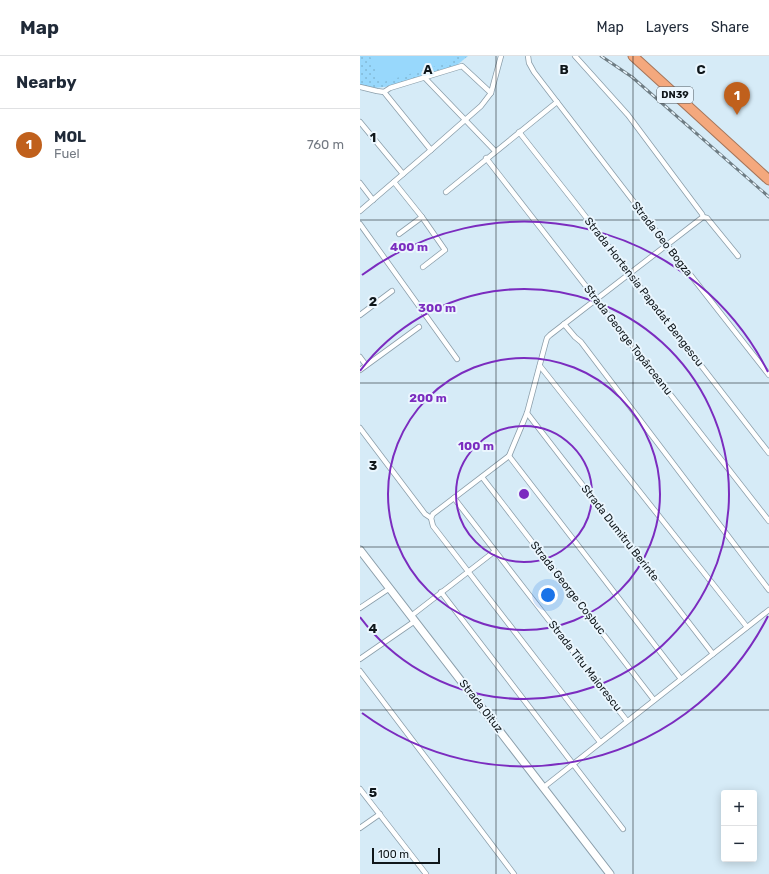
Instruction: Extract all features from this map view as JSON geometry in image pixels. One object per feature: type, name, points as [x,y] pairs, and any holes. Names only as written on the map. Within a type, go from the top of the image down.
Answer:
[{"type":"highway","name":"DN39","points":[[632,56],[769,180]]},
{"type":"main road","name":"Strada Oituz","points":[[361,553],[390,588],[610,874]]},
{"type":"street","points":[[360,211],[481,106],[491,93],[501,56]]},
{"type":"street","name":"Strada Geo Bogza","points":[[528,56],[529,63],[534,72],[769,375]]},
{"type":"street","points":[[575,56],[628,115],[703,217],[707,218],[738,256]]},
{"type":"street","points":[[360,87],[384,92],[390,88],[462,66],[491,93]]},
{"type":"street","points":[[425,78],[495,151]]},
{"type":"street","points":[[384,92],[431,150]]},
{"type":"street","points":[[446,192],[486,158],[557,102]]},
{"type":"street","points":[[360,122],[404,174]]},
{"type":"street","name":"Strada Hortensia Papadat Bengescu","points":[[519,132],[769,453]]},
{"type":"street","name":"Strada George Topârceanu","points":[[486,158],[769,521]]},
{"type":"street","points":[[394,182],[422,217],[445,250],[423,267]]},
{"type":"street","points":[[360,183],[373,200]]},
{"type":"street","points":[[399,234],[422,217]]},
{"type":"street","points":[[431,518],[433,514],[509,456],[527,413],[547,338],[703,217]]},
{"type":"street","points":[[360,224],[457,359]]},
{"type":"street","points":[[360,315],[392,291]]},
{"type":"street","points":[[564,324],[581,342],[769,590]]},
{"type":"street","points":[[360,370],[419,327]]},
{"type":"street","points":[[360,357],[366,366]]},
{"type":"street","points":[[540,366],[747,627]]},
{"type":"street","name":"Strada Dumitru Berinte","points":[[527,413],[713,654]]},
{"type":"street","points":[[360,428],[425,514],[431,518],[433,526],[600,742]]},
{"type":"street","points":[[509,456],[681,679]]},
{"type":"street","name":"Strada George Coșbuc","points":[[482,477],[654,700]]},
{"type":"street","name":"Strada Titu Maiorescu","points":[[454,498],[627,721]]},
{"type":"street","points":[[360,659],[413,618],[468,570],[495,550]]},
{"type":"street","points":[[360,608],[390,588]]},
{"type":"street","points":[[441,592],[623,828]]},
{"type":"street","points":[[544,787],[574,765],[600,742],[769,610]]},
{"type":"street","points":[[360,671],[514,874]]},
{"type":"street","points":[[360,789],[426,874]]},
{"type":"street","points":[[360,828],[380,814]]},
{"type":"shaded area","points":[[360,56],[468,56],[457,65],[392,86],[375,88],[360,85]]},
{"type":"shaded area","points":[[370,56],[455,56],[456,60],[380,83]]},
{"type":"railway","points":[[601,56],[632,77],[769,197]]},
{"type":"place","name":"MOL","points":[[737,115]]}]
